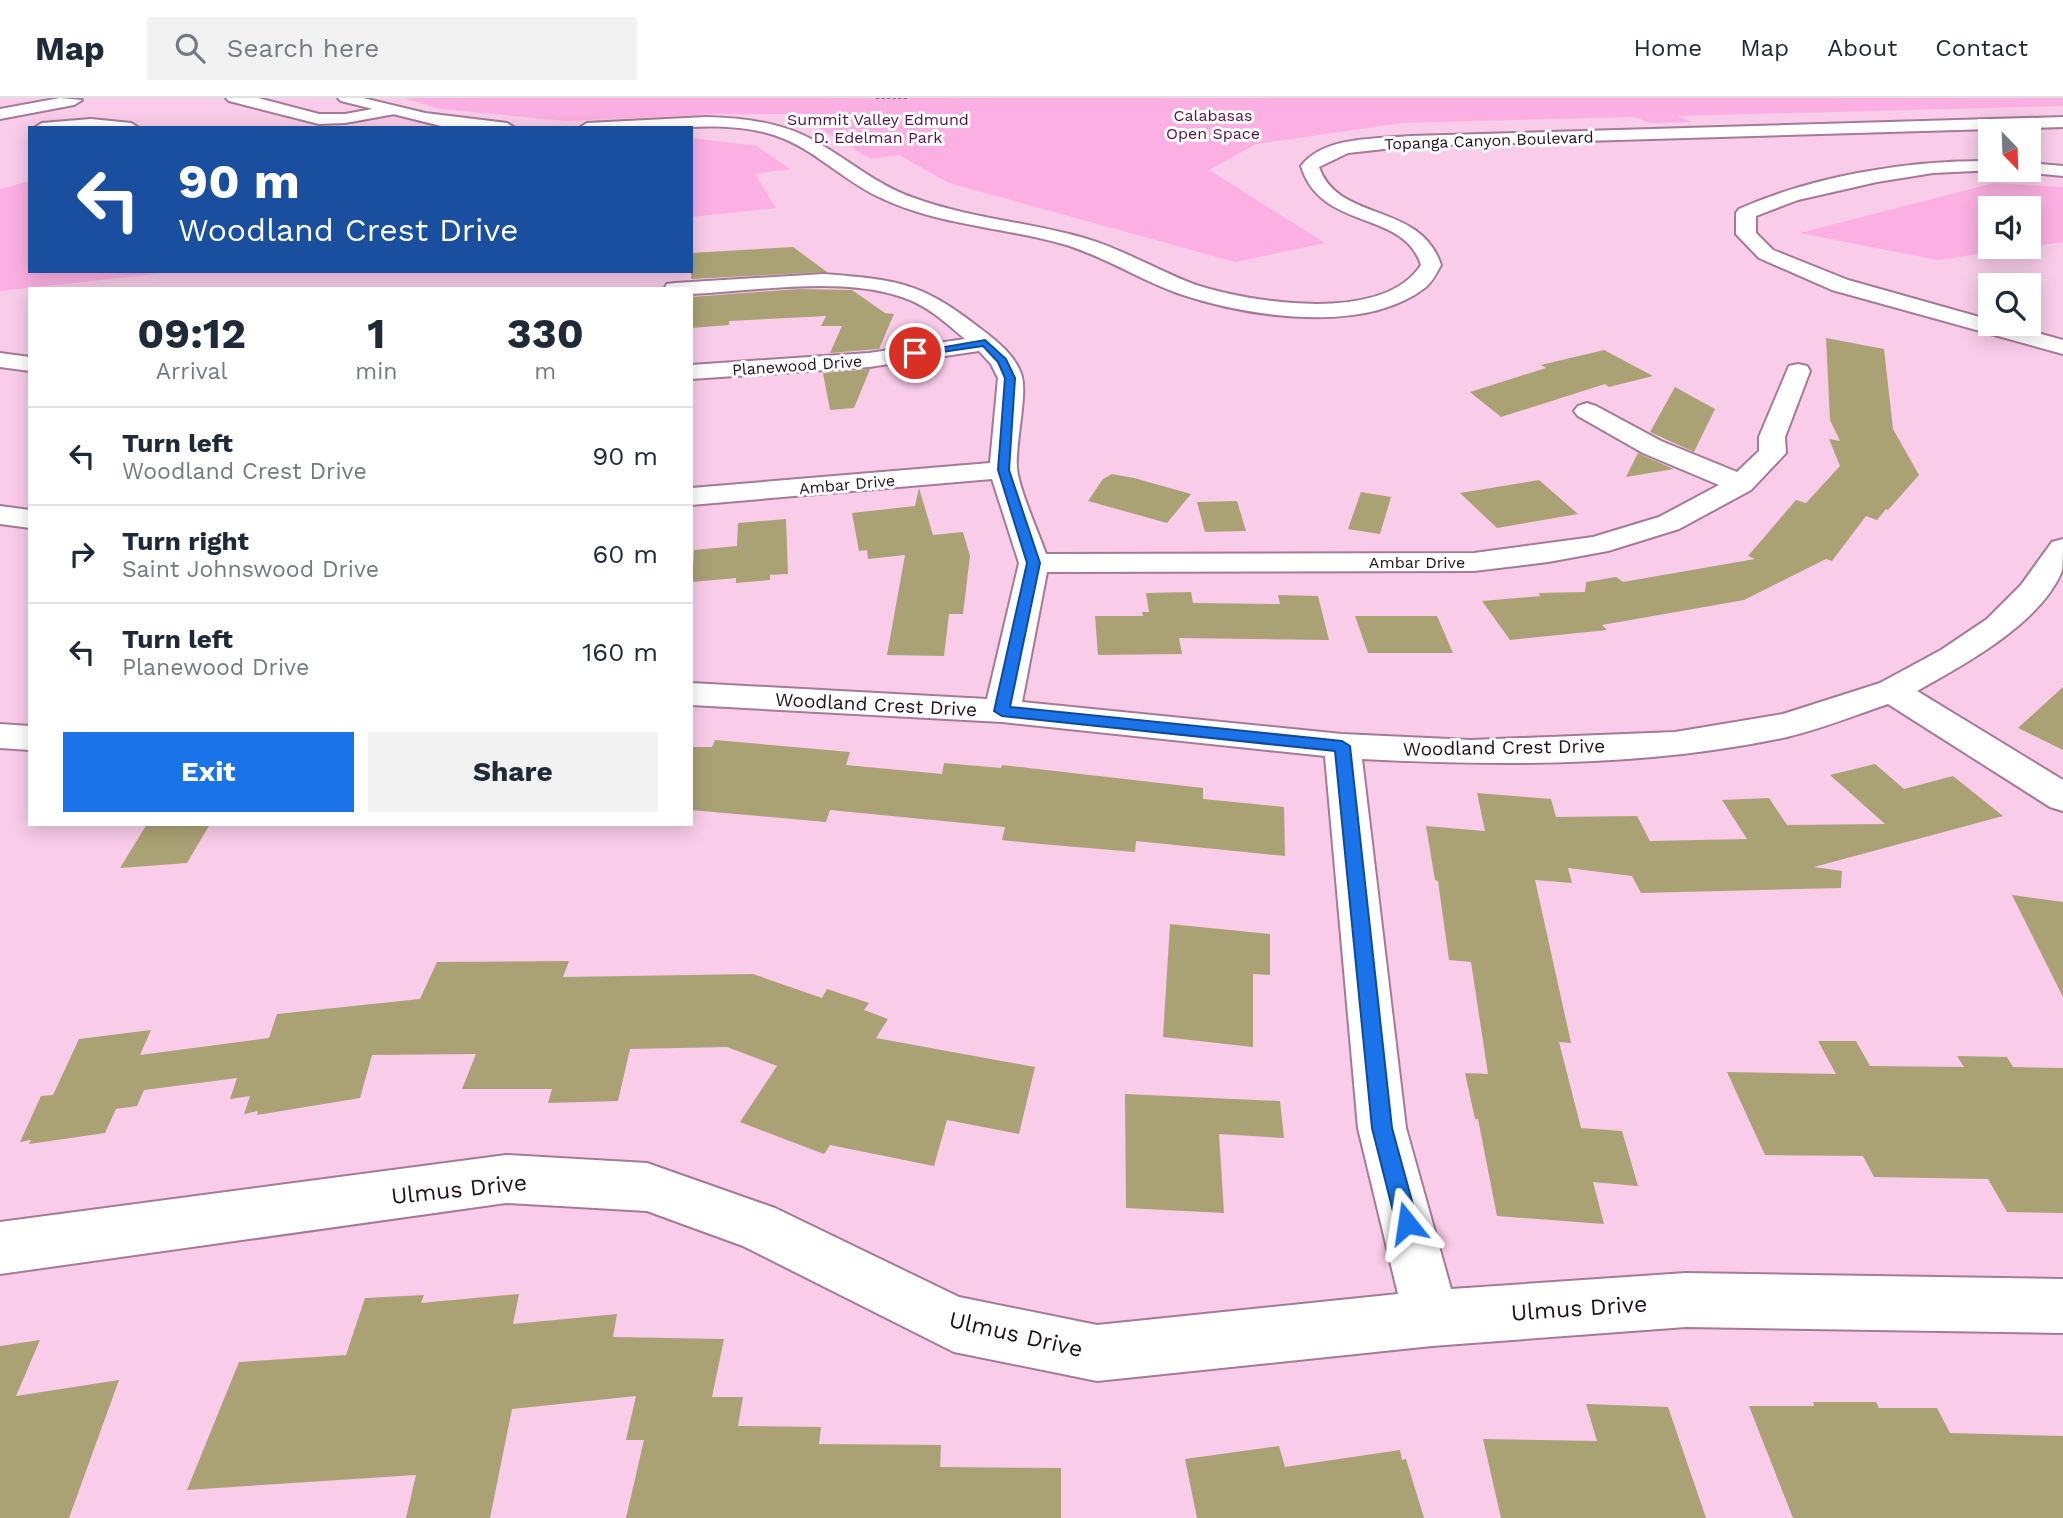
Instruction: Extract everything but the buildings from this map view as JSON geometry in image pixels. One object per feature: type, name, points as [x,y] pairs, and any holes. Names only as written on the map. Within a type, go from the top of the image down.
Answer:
[{"type":"street","points":[[0,114],[87,98]]},
{"type":"street","points":[[234,98],[257,101],[318,119],[349,118],[389,111]]},
{"type":"street","points":[[346,98],[389,111],[446,123],[482,126]]},
{"type":"street","name":"Topanga Canyon Boulevard","points":[[620,126],[703,121],[775,130],[810,143],[864,182],[888,195],[932,209],[1082,243],[1188,289],[1229,301],[1273,308],[1325,309],[1361,305],[1395,296],[1421,281],[1431,265],[1426,250],[1409,234],[1340,203],[1321,191],[1311,178],[1310,166],[1318,158],[1337,151],[1411,141],[2063,122]]},
{"type":"street","points":[[66,126],[110,126]]},
{"type":"street","points":[[1978,166],[1935,167],[1897,172],[1775,199],[1746,213],[1746,234],[1766,254],[1840,285],[2063,347]]},
{"type":"street","points":[[2041,169],[2063,171]]},
{"type":"street","points":[[693,288],[824,280],[883,285],[912,293],[938,306],[985,343],[1002,361],[1010,378],[1003,470],[1034,563],[1002,711]]},
{"type":"street","name":"Planewood Drive","points":[[693,372],[869,360],[985,343]]},
{"type":"street","points":[[0,360],[28,364]]},
{"type":"street","name":"Ambar Drive","points":[[1034,563],[1474,562],[1597,545],[1669,523],[1741,484],[1773,453],[1772,437],[1798,371]]},
{"type":"street","points":[[1587,411],[1652,447],[1741,484]]},
{"type":"street","name":"Ambar Drive","points":[[693,497],[1003,470]]},
{"type":"street","points":[[0,515],[28,519]]},
{"type":"street","name":"Woodland Crest Drive","points":[[693,694],[1002,711],[1342,746],[1471,752],[1675,744],[1787,725],[1892,691],[1953,657],[1999,626],[2032,592],[2063,548]]},
{"type":"street","points":[[1892,691],[2063,798]]},
{"type":"street","points":[[0,736],[28,738]]},
{"type":"street","points":[[1342,746],[1382,1128],[1432,1318]]},
{"type":"street","name":"Ulmus Drive","points":[[0,1248],[506,1180],[647,1187],[757,1226],[954,1324],[1097,1353],[1432,1318],[1685,1300],[2063,1306]]},
{"type":"path","points":[[876,98],[909,98]]},
{"type":"green space","points":[[404,98],[2063,98],[2063,106],[1677,116],[1693,122],[1651,123],[1634,117],[1402,123],[1256,144],[1209,170],[1325,243],[1235,262],[949,183],[899,155],[871,159],[807,121],[784,114],[718,114],[568,121],[439,109]]},
{"type":"green space","points":[[693,138],[757,146],[790,169],[755,174],[776,208],[693,217]]},
{"type":"green space","points":[[28,182],[28,273],[164,273],[0,291],[0,189]]},
{"type":"green space","points":[[1994,183],[2063,187],[2063,242],[2041,245],[2041,196],[1978,196],[1978,254],[1938,260],[1800,233]]},
{"type":"route","points":[[915,353],[985,343],[1002,361],[1010,378],[1003,470],[1034,563],[1002,711],[1342,746],[1382,1128],[1407,1223]]},
{"type":"park label","name":"Calabasas Open Space","points":[[1213,124]]},
{"type":"park label","name":"Summit Valley Edmund D. Edelman Park","points":[[878,128]]}]
